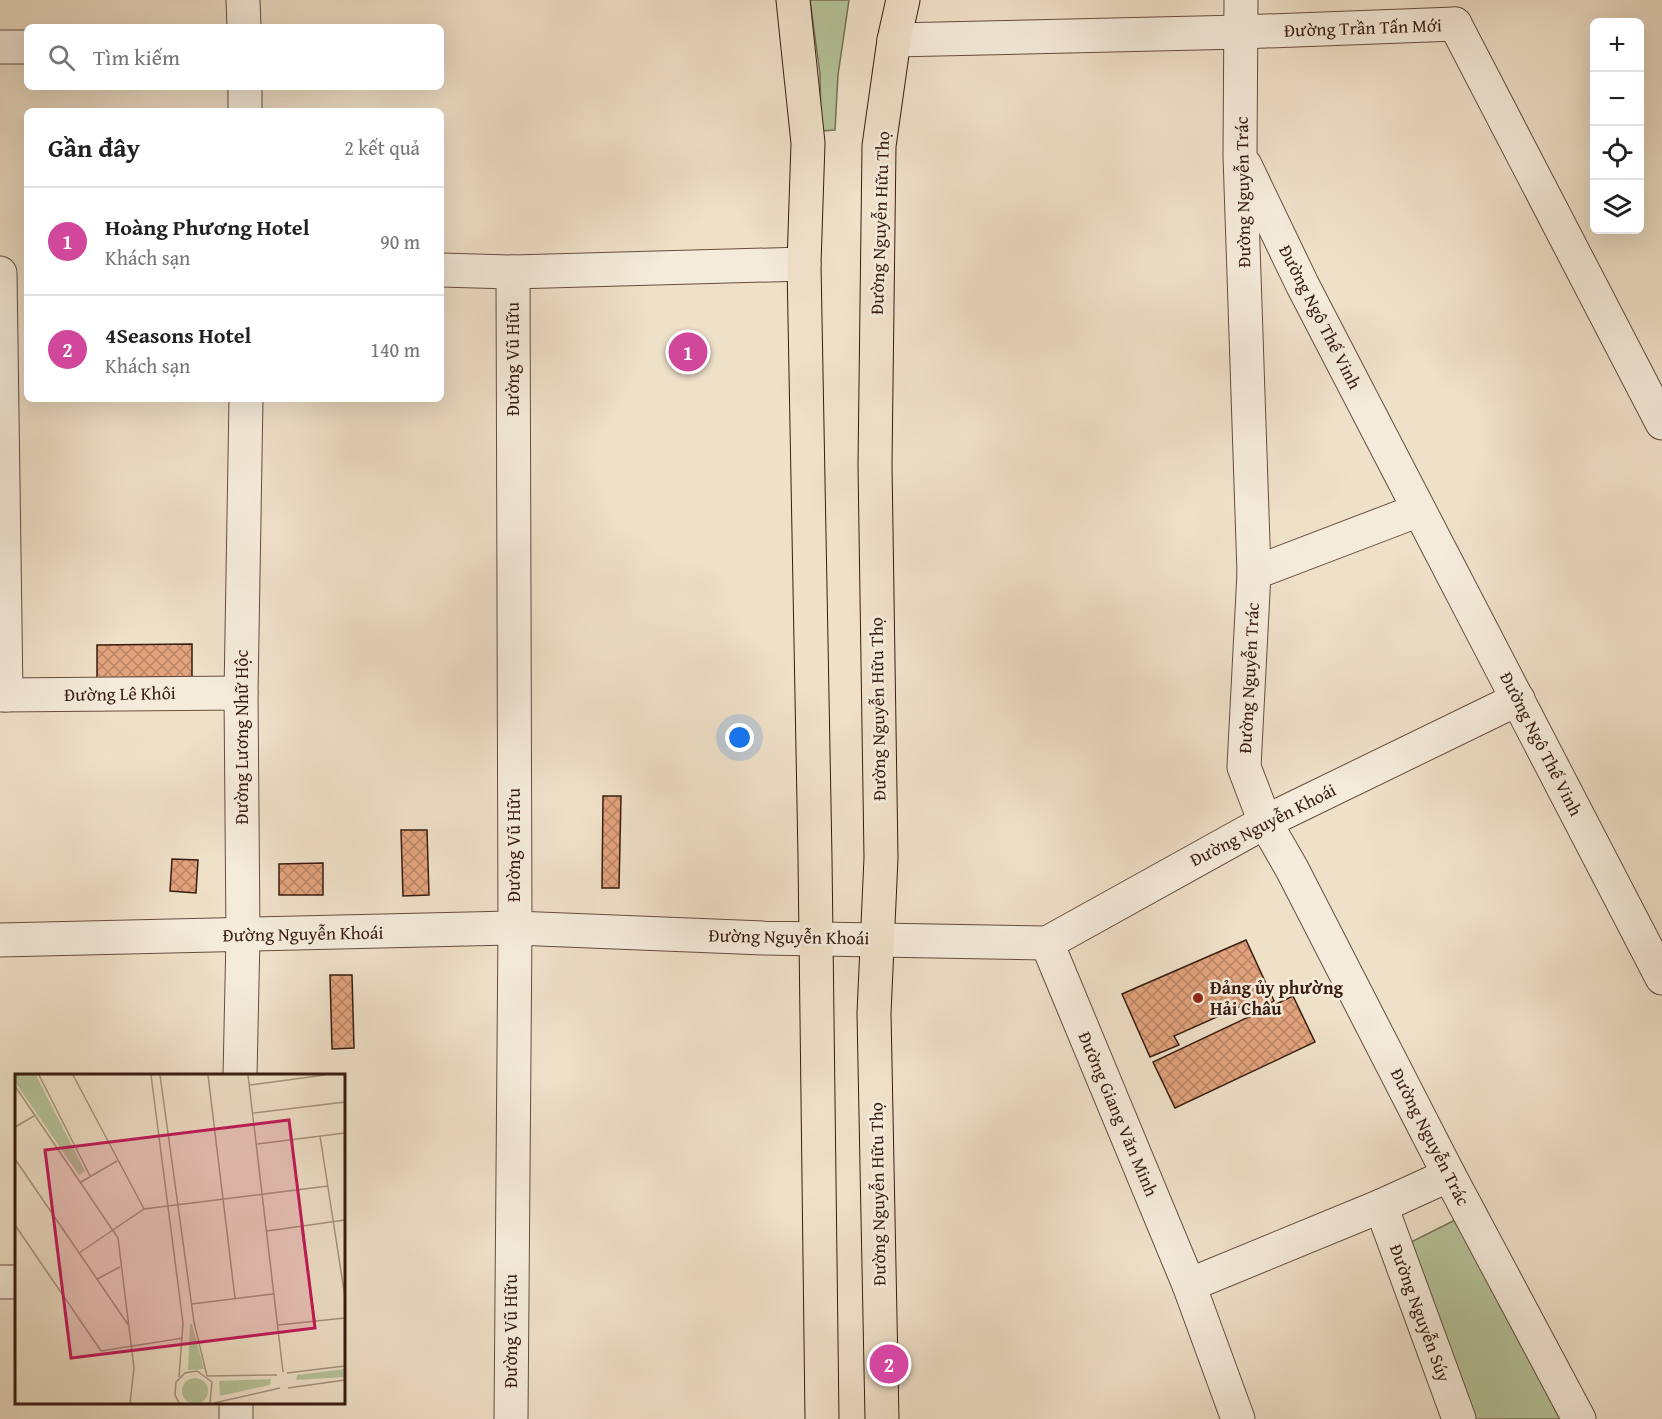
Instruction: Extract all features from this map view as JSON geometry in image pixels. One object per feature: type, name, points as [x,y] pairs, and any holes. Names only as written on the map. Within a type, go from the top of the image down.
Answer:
[{"type":"main road","points":[[793,0],[808,143],[804,264],[822,1419]]},
{"type":"main road","name":"Đường Nguyễn Hữu Thọ","points":[[882,1419],[874,1013],[881,858],[875,465],[879,146],[894,40],[903,0]]},
{"type":"street","points":[[243,0],[244,24]]},
{"type":"street","name":"Đường Nguyễn Trác","points":[[1241,0],[1240,156],[1254,573],[1244,767],[1265,822],[1298,880],[1449,1175],[1579,1419]]},
{"type":"street","name":"Đường Trần Tấn Mới","points":[[894,40],[1241,32],[1461,12],[1662,423]]},
{"type":"street","points":[[0,47],[24,47]]},
{"type":"street","points":[[245,90],[245,108]]},
{"type":"street","name":"Đường Ngô Thế Vinh","points":[[1240,156],[1302,284],[1662,978]]},
{"type":"street","points":[[444,270],[513,272],[804,264]]},
{"type":"street","name":"Đường Vũ Hữu","points":[[510,1419],[515,928],[513,272]]},
{"type":"street","points":[[0,273],[3,695]]},
{"type":"street","name":"Đường Lương Nhữ Hộc","points":[[240,1074],[243,936],[241,693],[246,402]]},
{"type":"street","points":[[1254,573],[1419,510]]},
{"type":"street","name":"Đường Lê Khôi","points":[[3,695],[241,693]]},
{"type":"street","name":"Đường Nguyễn Khoái","points":[[0,940],[515,928],[815,939],[1047,943],[1265,822],[1518,699]]},
{"type":"street","name":"Đường Giang Văn Minh","points":[[1047,943],[1190,1285],[1238,1419]]},
{"type":"street","points":[[1190,1285],[1381,1206],[1449,1175]]},
{"type":"street","name":"Đường Nguyễn Súy","points":[[1381,1206],[1460,1419]]},
{"type":"green space","points":[[810,0],[849,0],[838,75],[835,130],[821,131],[820,74]]},
{"type":"green space","points":[[1457,1219],[1560,1419],[1474,1419],[1409,1243]]},
{"type":"building","points":[[192,644],[192,677],[97,678],[97,645]]},
{"type":"building","points":[[603,796],[621,796],[619,888],[602,888]]},
{"type":"building","points":[[401,830],[427,830],[429,895],[403,896]]},
{"type":"building","points":[[172,859],[198,860],[196,893],[170,891]]},
{"type":"building","points":[[323,863],[323,895],[279,895],[279,864]]},
{"type":"building","name":"Đảng ủy phường Hải Châu","points":[[1246,940],[1274,1001],[1250,1012],[1246,1004],[1174,1036],[1179,1045],[1150,1057],[1122,994]]},
{"type":"building","points":[[330,975],[352,975],[354,1048],[332,1049]]},
{"type":"building","points":[[1293,996],[1315,1042],[1175,1108],[1153,1062]]},
{"type":"place","name":"Hoàng Phương Hotel","points":[[688,352]]},
{"type":"place","name":"Đảng ủy phường Hải Châu","points":[[1198,998]]},
{"type":"place","name":"4Seasons Hotel","points":[[889,1364]]}]
